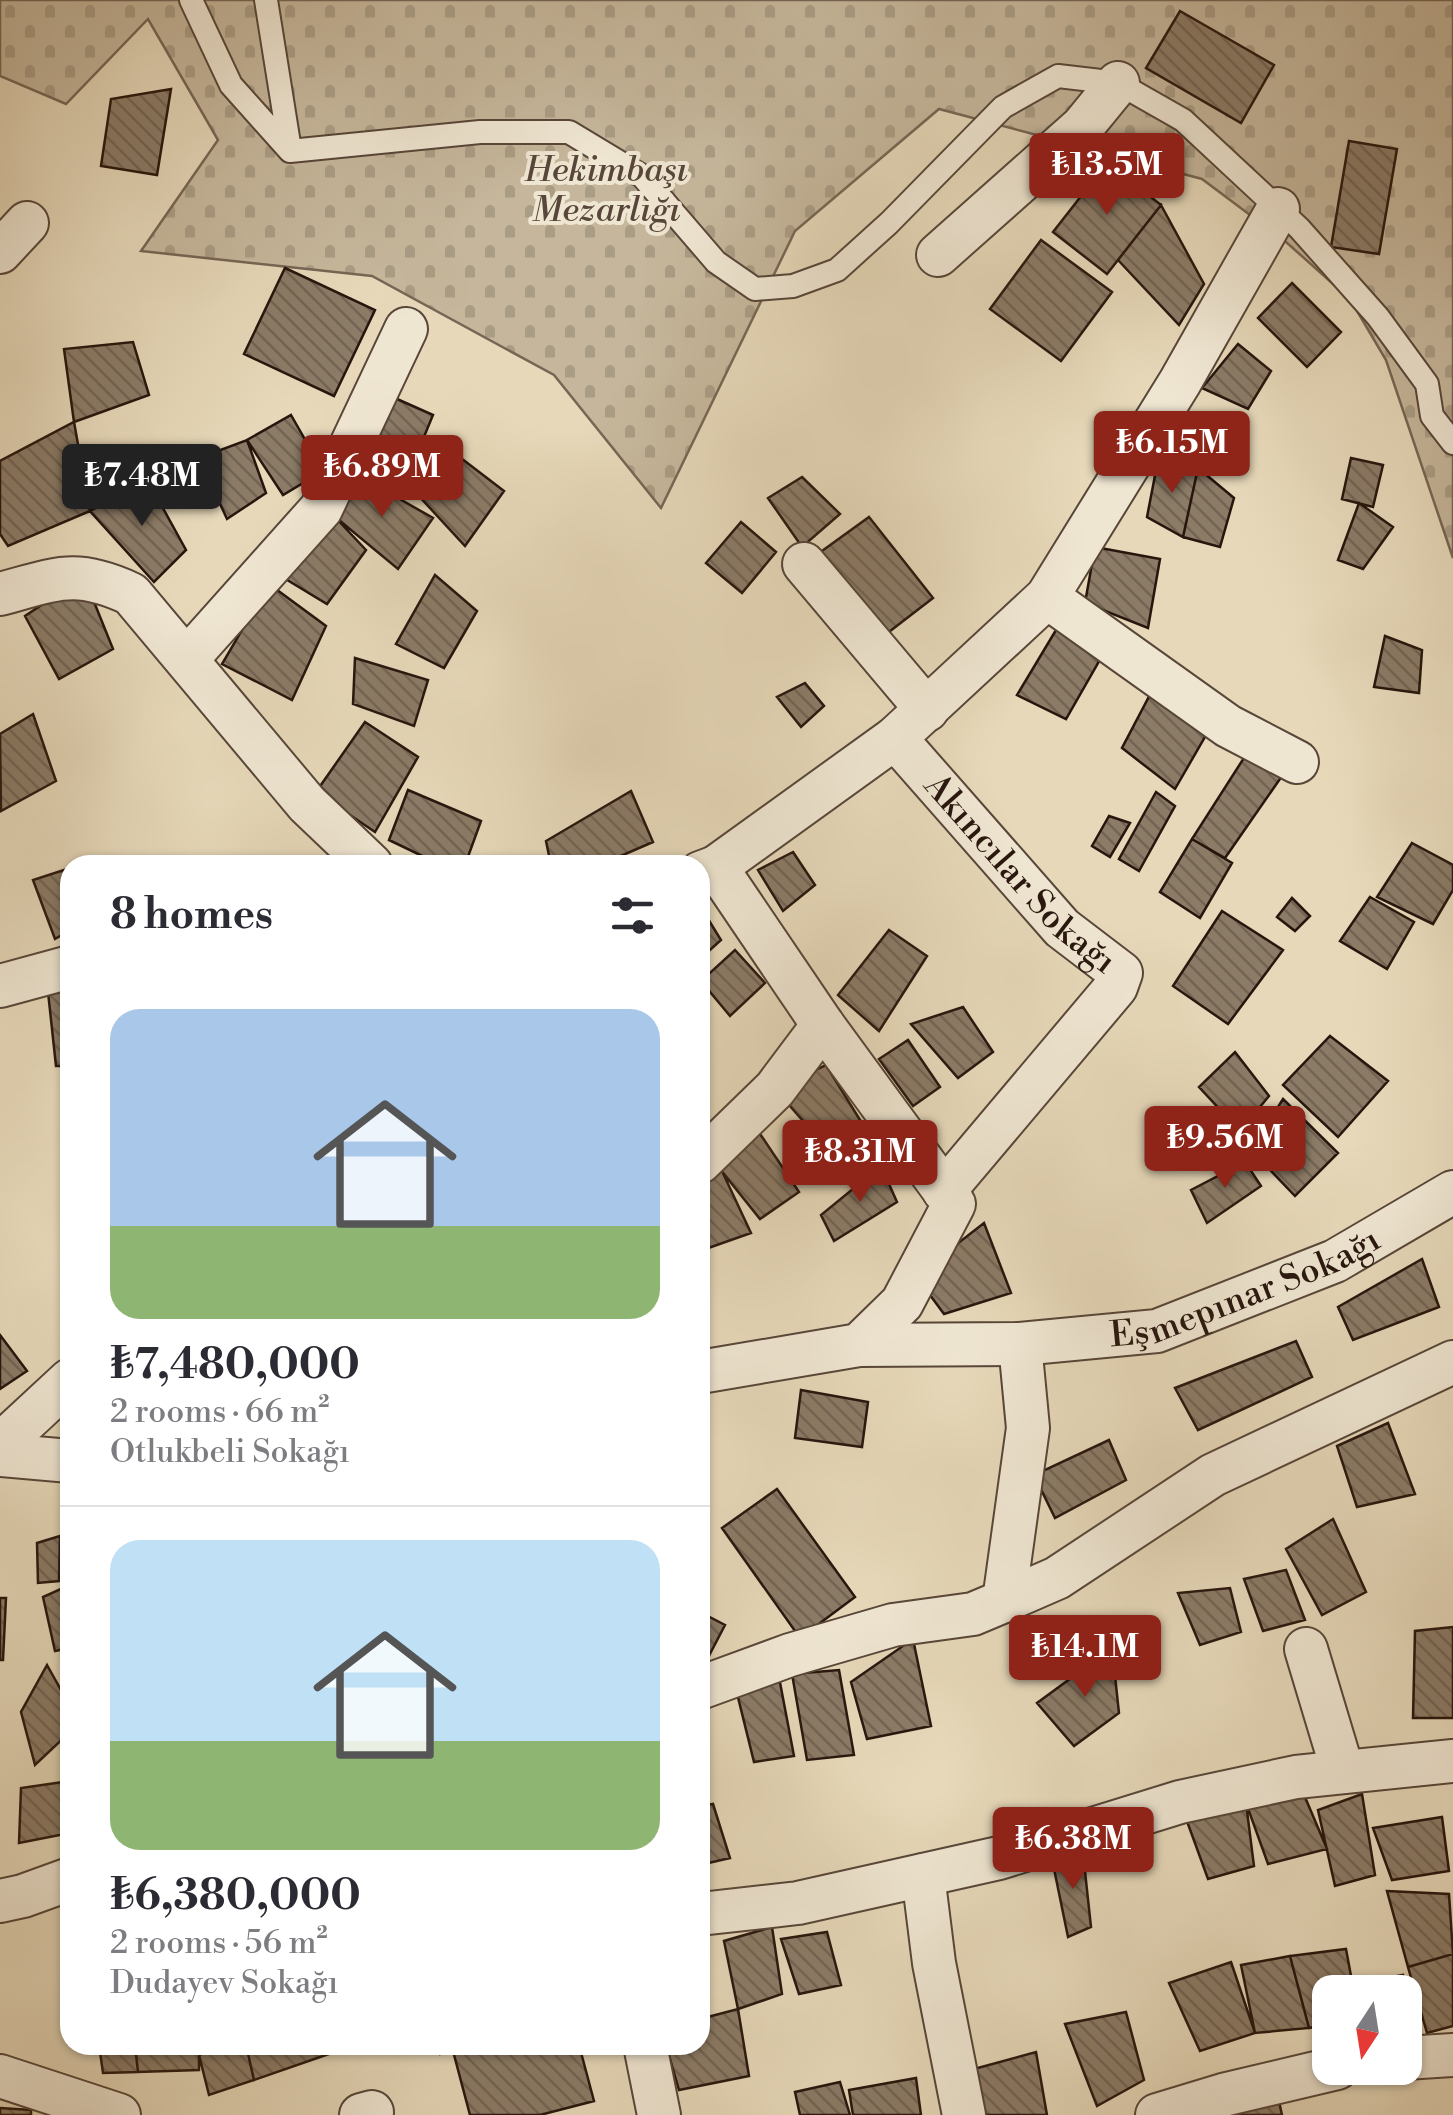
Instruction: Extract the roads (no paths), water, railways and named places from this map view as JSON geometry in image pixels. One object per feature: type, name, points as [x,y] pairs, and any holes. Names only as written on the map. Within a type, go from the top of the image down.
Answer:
[{"type":"street","points":[[938,255],[1082,127],[1118,82]]},
{"type":"street","points":[[710,869],[896,738],[1048,598],[1180,382],[1278,209]]},
{"type":"street","points":[[187,659],[321,509],[406,329]]},
{"type":"street","points":[[804,564],[927,710]]},
{"type":"street","points":[[0,594],[71,576],[99,579],[131,594],[307,804],[360,855]]},
{"type":"street","points":[[1048,598],[1228,726],[1297,762]]},
{"type":"street","name":"Akıncılar Sokağı","points":[[896,738],[1062,928],[1121,973],[1116,987],[944,1191]]},
{"type":"street","points":[[710,873],[954,1204],[902,1302],[859,1346]]},
{"type":"street","points":[[0,986],[60,970]]},
{"type":"street","points":[[710,1152],[776,1089],[823,1025]]},
{"type":"street","name":"Eşmepınar Sokağı","points":[[710,1370],[859,1346],[1020,1344],[1157,1331],[1335,1261],[1453,1192]]},
{"type":"street","points":[[1004,1601],[1028,1428],[1020,1344]]},
{"type":"street","points":[[710,1684],[893,1624],[973,1614],[1004,1601],[1057,1578],[1212,1475],[1453,1362]]},
{"type":"street","points":[[0,1445],[60,1389]]},
{"type":"street","points":[[0,1456],[60,1460]]},
{"type":"street","points":[[1306,1649],[1344,1772]]},
{"type":"street","points":[[710,1913],[798,1903],[999,1858],[1180,1802],[1296,1777],[1453,1761]]},
{"type":"street","points":[[923,1875],[934,1962],[964,2115]]},
{"type":"street","points":[[0,1900],[60,1883]]},
{"type":"street","points":[[647,2055],[659,2115]]},
{"type":"street","points":[[1422,2057],[1453,2055]]},
{"type":"street","points":[[1158,2115],[1223,2094],[1312,2074]]},
{"type":"street","points":[[0,2076],[118,2115]]},
{"type":"lane","points":[[191,0],[231,85],[290,151]]},
{"type":"lane","points":[[266,0],[290,151]]},
{"type":"lane","points":[[290,151],[480,132],[569,132],[642,176],[716,262],[754,288],[793,286],[837,270],[1003,107],[1058,76],[1118,82],[1183,120],[1278,209],[1378,316],[1427,384],[1432,416],[1453,444]]},
{"type":"park label","name":"Hekimbaşı Mezarlığı","points":[[606,190]]}]
